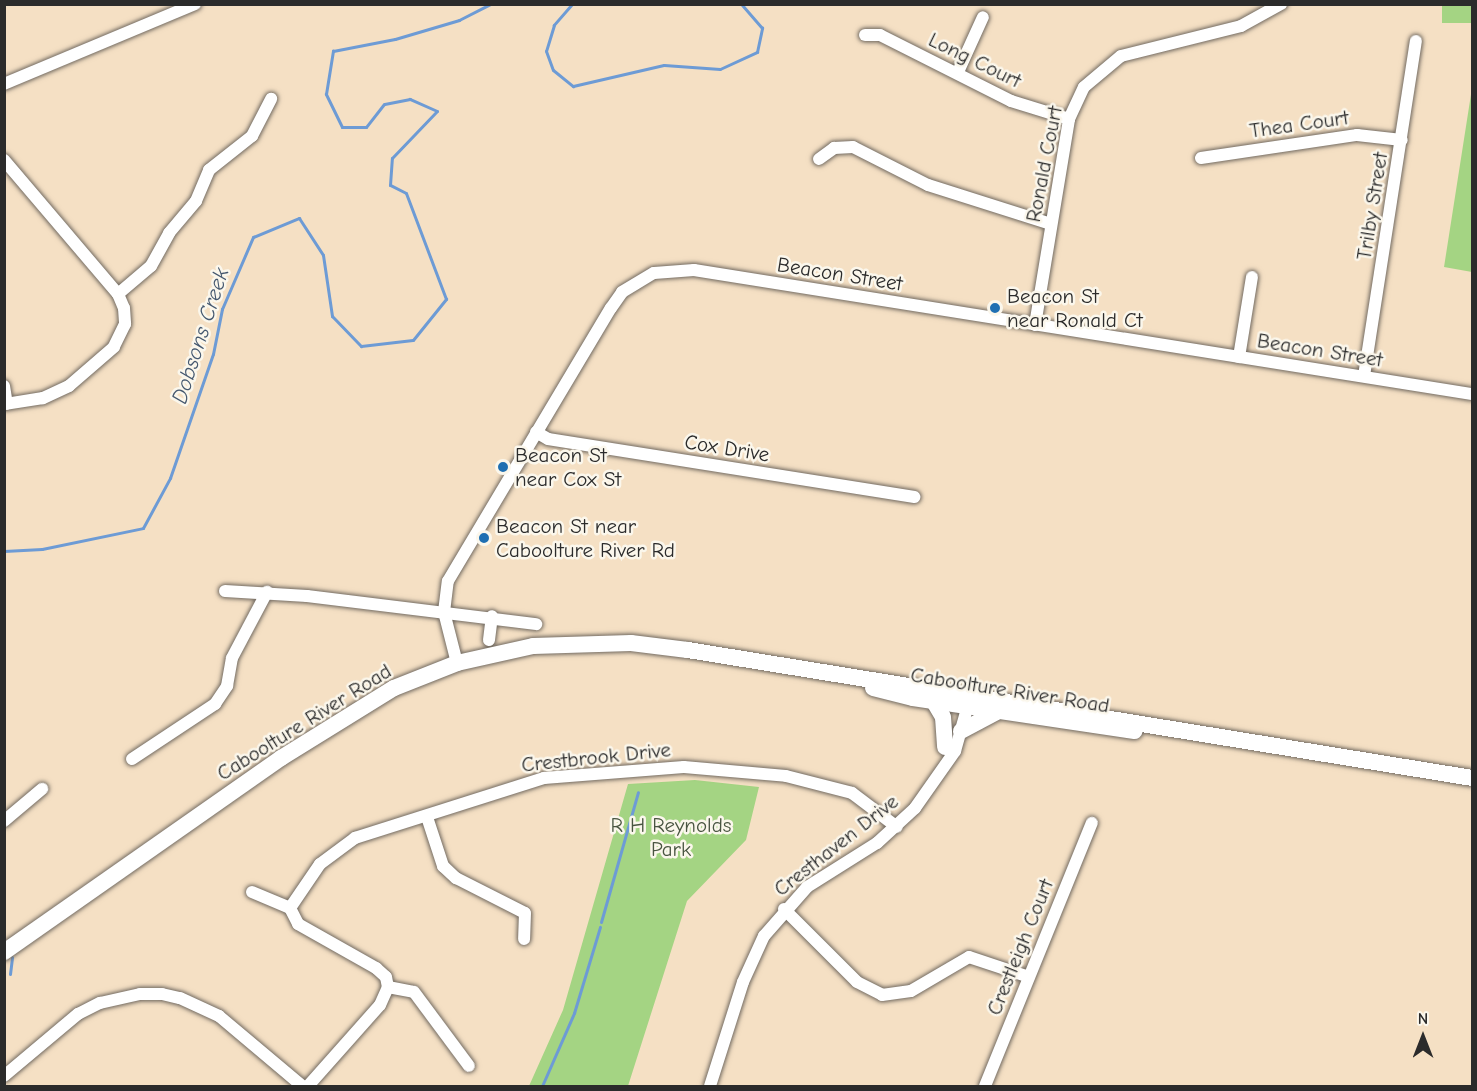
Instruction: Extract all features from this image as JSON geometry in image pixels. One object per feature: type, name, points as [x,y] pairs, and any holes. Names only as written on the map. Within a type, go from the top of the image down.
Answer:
[{"type":"main road","name":"Caboolture River Road","points":[[4,952],[281,758],[394,688],[457,663],[544,645],[631,643],[811,671],[966,700],[1473,778]]},
{"type":"main road","name":"Caboolture River Road","points":[[811,671],[934,702],[966,700],[996,712],[1084,726],[1204,735]]},
{"type":"main road","points":[[934,702],[943,717],[945,747]]},
{"type":"main road","points":[[961,731],[996,712]]},
{"type":"street","points":[[4,84],[195,4]]},
{"type":"street","name":"Ronald Court","points":[[1035,325],[1069,119],[1084,87],[1121,56],[1241,26],[1281,4]]},
{"type":"street","points":[[958,72],[983,17]]},
{"type":"street","name":"Long Court","points":[[865,35],[880,35],[958,72],[1011,101],[1069,119]]},
{"type":"street","name":"Trilby Street","points":[[1364,376],[1416,41]]},
{"type":"street","points":[[118,294],[151,266],[169,233],[196,201],[209,170],[252,136],[271,99]]},
{"type":"street","name":"Thea Court","points":[[1201,158],[1357,135],[1402,140]]},
{"type":"street","points":[[819,159],[834,148],[853,147],[928,185],[1051,224]]},
{"type":"street","points":[[4,160],[118,294],[124,308],[125,324],[114,347],[56,394],[6,404],[4,386]]},
{"type":"street","name":"Beacon Street","points":[[457,663],[444,612],[448,581],[622,292],[638,280],[671,269],[1473,394]]},
{"type":"street","points":[[1239,357],[1252,277]]},
{"type":"street","name":"Cox Drive","points":[[536,432],[548,439],[914,497]]},
{"type":"street","points":[[225,591],[267,592],[492,616],[536,624]]},
{"type":"street","points":[[132,759],[215,704],[226,686],[232,658],[267,592]]},
{"type":"street","points":[[489,640],[492,616]]},
{"type":"street","name":"Cresthaven Drive","points":[[710,1086],[749,966],[784,909],[819,878],[897,827],[924,797],[955,751],[966,700]]},
{"type":"street","name":"Cresthaven Drive","points":[[940,771],[945,747],[966,700]]},
{"type":"street","name":"Crestbrook Drive","points":[[291,908],[320,864],[355,838],[403,821],[427,817],[448,806],[544,778],[715,767],[836,786],[867,801],[897,827]]},
{"type":"street","points":[[4,821],[42,789]]},
{"type":"street","points":[[427,817],[443,866],[456,878],[525,913],[524,939]]},
{"type":"street","name":"Crestleigh Court","points":[[985,1086],[1092,823]]},
{"type":"street","points":[[252,891],[291,908],[298,924],[376,968],[386,977],[388,987],[380,1005],[308,1086]]},
{"type":"street","points":[[784,909],[857,982],[882,995],[910,992],[969,957],[1029,977]]},
{"type":"street","points":[[388,987],[405,988],[422,998],[469,1066]]},
{"type":"street","points":[[4,1076],[78,1014],[100,1003],[140,994],[162,994],[180,998],[219,1016],[302,1086]]},
{"type":"green space","points":[[1442,5],[1472,5],[1472,23],[1442,23]]},
{"type":"green space","points":[[1472,88],[1472,272],[1444,267]]},
{"type":"green space","name":"R H Reynolds Park","points":[[695,780],[759,787],[746,840],[687,901],[628,1086],[529,1086],[563,1010],[628,784]]},
{"type":"waterway","name":"Dobsons Creek","points":[[4,551],[42,549],[143,528],[170,478],[213,354],[222,309],[253,237],[299,218],[323,255],[332,316],[361,346],[413,340],[446,299],[406,193],[390,185],[392,158],[437,111],[410,99],[384,104],[366,127],[342,127],[326,94],[333,51],[395,39],[459,20],[491,4]]},
{"type":"waterway","name":"Dobsons Creek","points":[[572,4],[554,25],[546,51],[553,70],[573,86],[664,65],[720,69],[757,52],[762,28],[741,4]]},
{"type":"waterway","points":[[601,922],[638,792]]},
{"type":"waterway","points":[[542,1086],[574,1013],[600,927]]},
{"type":"waterway","points":[[10,974],[12,957]]},
{"type":"place","name":"Beacon St near Ronald Ct","points":[[995,308]]},
{"type":"place","name":"Beacon St near Cox St","points":[[503,467]]},
{"type":"place","name":"Beacon St near Caboolture River Rd","points":[[484,538]]}]
